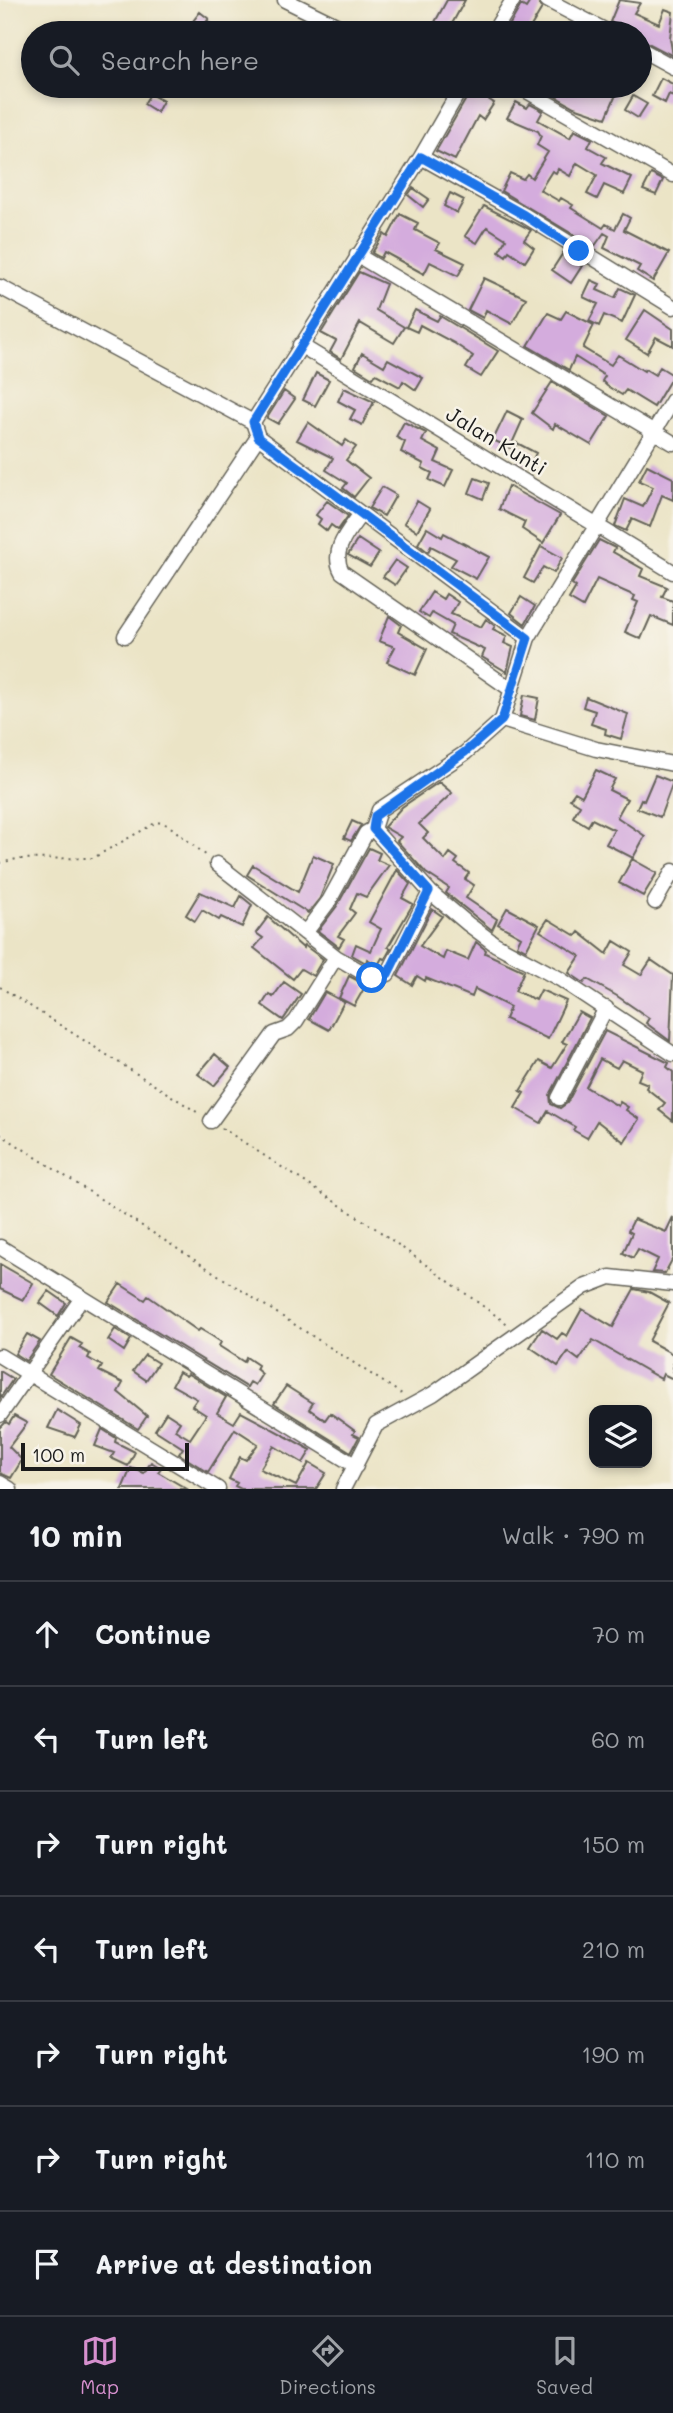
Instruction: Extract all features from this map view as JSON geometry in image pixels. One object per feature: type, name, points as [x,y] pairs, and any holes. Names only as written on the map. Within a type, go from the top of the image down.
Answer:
[{"type":"street","points":[[285,0],[328,21]]},
{"type":"street","points":[[500,21],[513,0]]},
{"type":"street","points":[[547,0],[587,21]]},
{"type":"street","points":[[652,56],[673,67]]},
{"type":"street","points":[[253,422],[421,157],[454,98]]},
{"type":"street","points":[[539,98],[673,175]]},
{"type":"street","points":[[421,157],[524,215],[673,307]]},
{"type":"street","points":[[357,255],[673,443]]},
{"type":"street","points":[[0,288],[253,422],[258,437],[359,515],[528,638]]},
{"type":"street","name":"Jalan Kunti","points":[[300,345],[673,572]]},
{"type":"street","points":[[305,933],[329,901],[366,833],[373,829],[379,810],[465,752],[502,720],[528,638],[673,400]]},
{"type":"street","points":[[125,636],[258,437]]},
{"type":"street","points":[[359,515],[339,548],[338,562],[342,572],[512,690]]},
{"type":"street","points":[[502,720],[596,749],[673,764]]},
{"type":"street","points":[[373,829],[429,891],[495,944],[606,1008],[673,1055]]},
{"type":"street","points":[[217,864],[336,957],[372,978],[384,977],[392,967],[429,891]]},
{"type":"street","points":[[656,902],[673,871]]},
{"type":"street","points":[[211,1121],[274,1034],[288,1029],[296,1021],[336,957]]},
{"type":"street","points":[[559,1098],[606,1008]]},
{"type":"street","points":[[0,1247],[356,1466]]},
{"type":"street","points":[[343,1489],[376,1425],[433,1394],[584,1287],[610,1277],[673,1284]]},
{"type":"street","points":[[0,1415],[82,1298]]},
{"type":"street","points":[[0,1356],[218,1489]]},
{"type":"street","points":[[0,1483],[10,1489]]},
{"type":"path","points":[[0,863],[17,859],[93,858],[157,822],[168,825],[217,864]]},
{"type":"path","points":[[0,986],[375,1228],[519,1332]]},
{"type":"path","points":[[0,1134],[414,1402]]},
{"type":"building","points":[[447,0],[465,0],[454,21],[436,21]]},
{"type":"building","points":[[531,0],[538,1],[542,8],[534,21],[512,21],[521,5],[526,8]]},
{"type":"building","points":[[619,0],[640,3],[634,13],[659,24],[665,9],[673,12],[670,38],[673,56],[652,45],[652,21],[610,21]]},
{"type":"building","points":[[200,12],[209,19],[207,21],[193,21]]},
{"type":"building","points":[[661,78],[673,84],[673,96],[669,94],[665,103],[652,96]]},
{"type":"building","points":[[148,98],[163,101],[157,112],[144,104]]},
{"type":"building","points":[[467,98],[486,98],[494,103],[483,120],[478,116],[455,160],[436,151]]},
{"type":"building","points":[[558,98],[615,98],[606,118],[574,107]]},
{"type":"building","points":[[632,98],[647,104],[638,118],[625,110]]},
{"type":"building","points":[[516,102],[527,108],[530,104],[543,111],[538,120],[570,138],[574,130],[592,139],[588,147],[606,157],[602,163],[632,178],[624,194],[604,185],[597,199],[587,194],[597,175],[577,163],[570,176],[558,169],[556,173],[552,171],[540,190],[559,201],[561,198],[573,205],[571,208],[603,228],[606,224],[615,229],[623,214],[630,218],[624,230],[669,253],[653,281],[637,271],[640,266],[604,248],[609,236],[604,233],[594,247],[501,191],[510,173],[523,179],[527,174],[532,178],[548,152],[537,145],[541,136],[538,131],[507,118]]},
{"type":"building","points":[[651,174],[663,180],[656,195],[643,190]]},
{"type":"building","points":[[413,188],[429,199],[423,207],[408,195]]},
{"type":"building","points":[[450,193],[464,200],[457,213],[444,206]]},
{"type":"building","points":[[484,206],[531,230],[524,240],[534,248],[525,262],[509,251],[506,256],[499,251],[506,239],[487,227],[477,243],[465,236]]},
{"type":"building","points":[[400,214],[418,223],[415,230],[440,243],[436,249],[465,263],[458,276],[430,262],[424,274],[384,252],[381,258],[372,253],[384,234],[388,237]]},
{"type":"building","points":[[563,253],[582,266],[571,283],[552,270]]},
{"type":"building","points":[[359,272],[386,284],[376,310],[404,327],[394,343],[360,323],[341,359],[330,352],[336,341],[321,333]]},
{"type":"building","points":[[484,278],[526,298],[512,324],[486,310],[483,318],[468,310]]},
{"type":"building","points":[[591,280],[600,284],[597,290],[615,298],[620,288],[635,295],[622,323],[604,315],[599,326],[589,321],[598,304],[583,297]]},
{"type":"building","points":[[415,310],[437,321],[440,316],[498,351],[481,377],[466,368],[473,356],[454,343],[420,325],[417,332],[406,327]]},
{"type":"building","points":[[645,310],[673,329],[673,346],[656,337],[647,353],[626,340]]},
{"type":"building","points":[[566,311],[594,325],[583,348],[611,365],[618,355],[655,375],[660,367],[673,375],[654,407],[626,390],[622,395],[607,386],[602,381],[605,376],[575,357],[569,370],[528,346],[548,313],[561,319]]},
{"type":"building","points":[[362,353],[384,366],[388,359],[423,378],[416,390],[403,381],[400,387],[376,374],[373,378],[355,367]]},
{"type":"building","points":[[316,373],[329,380],[315,406],[303,400]]},
{"type":"building","points":[[552,382],[609,416],[591,445],[555,424],[553,429],[532,413]]},
{"type":"building","points":[[344,388],[374,402],[362,425],[350,419],[355,410],[338,401]]},
{"type":"building","points":[[284,391],[295,399],[278,424],[267,418]]},
{"type":"building","points":[[507,411],[523,419],[510,448],[493,440]]},
{"type":"building","points":[[308,422],[342,446],[346,440],[356,447],[346,460],[369,478],[354,497],[343,488],[347,483],[326,470],[333,458],[297,440]]},
{"type":"building","points":[[404,422],[426,433],[422,441],[440,451],[435,462],[453,470],[445,487],[429,480],[432,473],[422,468],[424,464],[401,452],[405,442],[396,437]]},
{"type":"building","points":[[517,443],[536,453],[530,466],[518,460],[520,456],[513,452]]},
{"type":"building","points":[[647,465],[673,478],[673,500],[662,495],[650,527],[632,519],[626,531],[615,526],[625,499],[643,507],[653,487],[639,481]]},
{"type":"building","points":[[475,478],[489,483],[483,499],[469,493]]},
{"type":"building","points":[[508,486],[560,515],[543,543],[522,529],[525,522],[499,509]]},
{"type":"building","points":[[382,487],[396,495],[384,516],[369,508]]},
{"type":"building","points":[[327,501],[348,516],[338,530],[331,525],[327,531],[318,524],[321,519],[316,515]]},
{"type":"building","points":[[417,501],[430,509],[417,531],[404,523]]},
{"type":"building","points":[[427,528],[442,537],[444,533],[489,557],[476,579],[451,566],[456,559],[431,546],[428,552],[418,544]]},
{"type":"building","points":[[358,539],[379,553],[370,567],[348,555]]},
{"type":"building","points":[[599,540],[615,548],[613,552],[643,569],[640,576],[667,587],[662,597],[673,601],[673,625],[651,616],[641,639],[625,632],[638,602],[633,600],[635,596],[597,579],[583,607],[569,599],[576,587],[572,584]]},
{"type":"building","points":[[541,546],[562,558],[554,573],[543,567],[533,583],[524,578]]},
{"type":"building","points":[[395,560],[407,568],[395,585],[383,577]]},
{"type":"building","points":[[432,592],[443,599],[446,594],[458,602],[451,614],[481,627],[486,619],[495,626],[493,629],[507,636],[504,643],[513,647],[507,672],[482,657],[485,650],[449,634],[453,625],[432,613],[429,618],[419,612]]},
{"type":"building","points":[[521,597],[535,606],[525,624],[511,613]]},
{"type":"building","points":[[389,616],[401,625],[398,632],[427,649],[415,675],[387,662],[395,647],[379,641]]},
{"type":"building","points":[[524,695],[539,698],[535,720],[520,716]]},
{"type":"building","points":[[586,697],[628,714],[621,739],[605,734],[606,729],[591,724],[595,711],[583,707]]},
{"type":"building","points":[[596,770],[615,779],[609,790],[627,799],[617,817],[645,836],[633,858],[606,844],[614,830],[592,819],[588,826],[573,817],[580,805],[570,799],[575,792],[582,796]]},
{"type":"building","points":[[655,775],[673,782],[660,817],[637,808],[641,799],[644,801]]},
{"type":"building","points":[[439,782],[452,793],[419,824],[428,833],[423,838],[445,860],[450,853],[458,859],[455,863],[469,873],[465,879],[474,885],[466,898],[497,919],[492,930],[446,893],[449,888],[426,873],[397,841],[401,837],[384,827],[402,807]]},
{"type":"building","points":[[352,821],[361,825],[351,841],[344,838]]},
{"type":"building","points":[[369,848],[380,853],[377,860],[389,865],[366,897],[357,893],[350,909],[355,913],[338,936],[344,939],[339,947],[318,931],[337,906]]},
{"type":"building","points":[[313,855],[334,864],[320,898],[308,913],[247,875],[253,865],[298,892]]},
{"type":"building","points":[[632,859],[657,873],[643,896],[619,883]]},
{"type":"building","points":[[397,870],[410,884],[402,898],[413,904],[388,947],[391,948],[385,959],[382,958],[378,965],[367,959],[366,963],[352,955],[356,944],[371,951],[381,929],[369,922]]},
{"type":"building","points":[[200,892],[235,908],[241,896],[252,905],[242,927],[221,917],[219,920],[202,910],[195,921],[186,915]]},
{"type":"building","points":[[507,908],[539,925],[526,950],[517,945],[521,937],[498,924]]},
{"type":"building","points":[[432,909],[442,916],[420,946],[443,959],[446,951],[468,960],[476,942],[486,950],[485,953],[524,971],[515,991],[536,1000],[541,990],[566,1001],[548,1039],[505,1019],[510,1007],[475,989],[472,997],[426,978],[425,981],[417,976],[412,985],[398,976]]},
{"type":"building","points":[[268,917],[303,948],[304,945],[323,959],[313,976],[301,969],[293,979],[254,948],[263,938],[256,933]]},
{"type":"building","points":[[548,919],[576,936],[579,932],[607,954],[614,941],[632,952],[624,965],[641,975],[651,960],[673,975],[670,1041],[646,1023],[649,1018],[617,996],[587,979],[584,983],[569,973],[580,956],[540,931]]},
{"type":"building","points":[[349,976],[366,985],[354,1006],[339,998]]},
{"type":"building","points":[[284,982],[301,994],[283,1020],[262,1005],[269,994],[273,997]]},
{"type":"building","points":[[325,992],[344,1002],[329,1030],[309,1019]]},
{"type":"building","points":[[579,1012],[590,1018],[550,1095],[551,1104],[560,1108],[567,1103],[605,1031],[669,1063],[667,1067],[673,1072],[673,1121],[659,1110],[665,1103],[646,1088],[648,1084],[638,1080],[642,1070],[622,1060],[617,1068],[600,1059],[586,1087],[618,1106],[620,1102],[639,1119],[624,1142],[597,1121],[587,1138],[573,1130],[575,1127],[548,1111],[541,1123],[515,1108],[524,1093],[520,1091],[539,1061],[552,1068],[567,1044],[562,1042]]},
{"type":"building","points":[[215,1054],[230,1067],[214,1086],[198,1074]]},
{"type":"building","points":[[673,1217],[673,1258],[665,1273],[652,1272],[658,1259],[638,1249],[633,1258],[623,1253],[632,1233],[628,1231],[634,1219],[666,1232]]},
{"type":"building","points":[[0,1264],[33,1283],[23,1300],[0,1289]]},
{"type":"building","points":[[120,1284],[145,1300],[148,1296],[198,1331],[200,1329],[212,1336],[221,1342],[219,1346],[244,1362],[246,1357],[258,1365],[256,1369],[262,1374],[255,1385],[250,1382],[247,1387],[108,1302]]},
{"type":"building","points":[[634,1289],[649,1292],[669,1303],[649,1341],[673,1354],[673,1379],[663,1374],[661,1379],[593,1340],[579,1360],[568,1352],[558,1366],[530,1347],[542,1329],[557,1339],[562,1333],[567,1336],[582,1309],[613,1327]]},
{"type":"building","points":[[49,1291],[66,1303],[58,1316],[40,1303]]},
{"type":"building","points":[[115,1329],[131,1339],[124,1351],[108,1340]]},
{"type":"building","points":[[27,1334],[40,1341],[26,1361],[15,1354]]},
{"type":"building","points":[[71,1338],[82,1344],[79,1348],[90,1354],[88,1358],[102,1366],[99,1371],[123,1383],[118,1392],[147,1416],[138,1429],[49,1374]]},
{"type":"building","points":[[145,1355],[158,1363],[146,1380],[133,1371]]},
{"type":"building","points":[[0,1371],[13,1379],[0,1398]]},
{"type":"building","points":[[179,1372],[186,1376],[188,1374],[226,1397],[217,1413],[234,1423],[241,1412],[311,1450],[303,1463],[274,1446],[260,1469],[296,1486],[309,1463],[326,1473],[316,1489],[241,1489],[235,1486],[237,1483],[229,1479],[240,1457],[246,1460],[258,1444],[235,1429],[208,1472],[179,1454],[183,1448],[155,1430],[166,1413],[180,1422],[175,1430],[190,1439],[206,1415],[192,1406],[197,1399],[172,1385]]},
{"type":"building","points":[[286,1386],[313,1403],[309,1409],[325,1420],[330,1413],[355,1431],[353,1434],[359,1437],[351,1452],[274,1404]]},
{"type":"building","points":[[57,1410],[81,1425],[75,1437],[48,1428]]},
{"type":"building","points":[[14,1416],[27,1423],[9,1447],[22,1460],[11,1478],[0,1473],[0,1428],[6,1422],[9,1424]]},
{"type":"building","points":[[102,1429],[116,1438],[115,1442],[135,1452],[128,1466],[111,1458],[114,1453],[95,1446]]},
{"type":"building","points":[[151,1462],[161,1468],[158,1472],[187,1489],[122,1489],[131,1468],[144,1473]]},
{"type":"route","points":[[372,978],[379,979],[388,974],[429,891],[390,844],[373,829],[375,816],[379,810],[465,752],[502,720],[528,638],[359,515],[334,492],[258,437],[253,429],[253,422],[421,157],[524,215],[579,251]]}]
